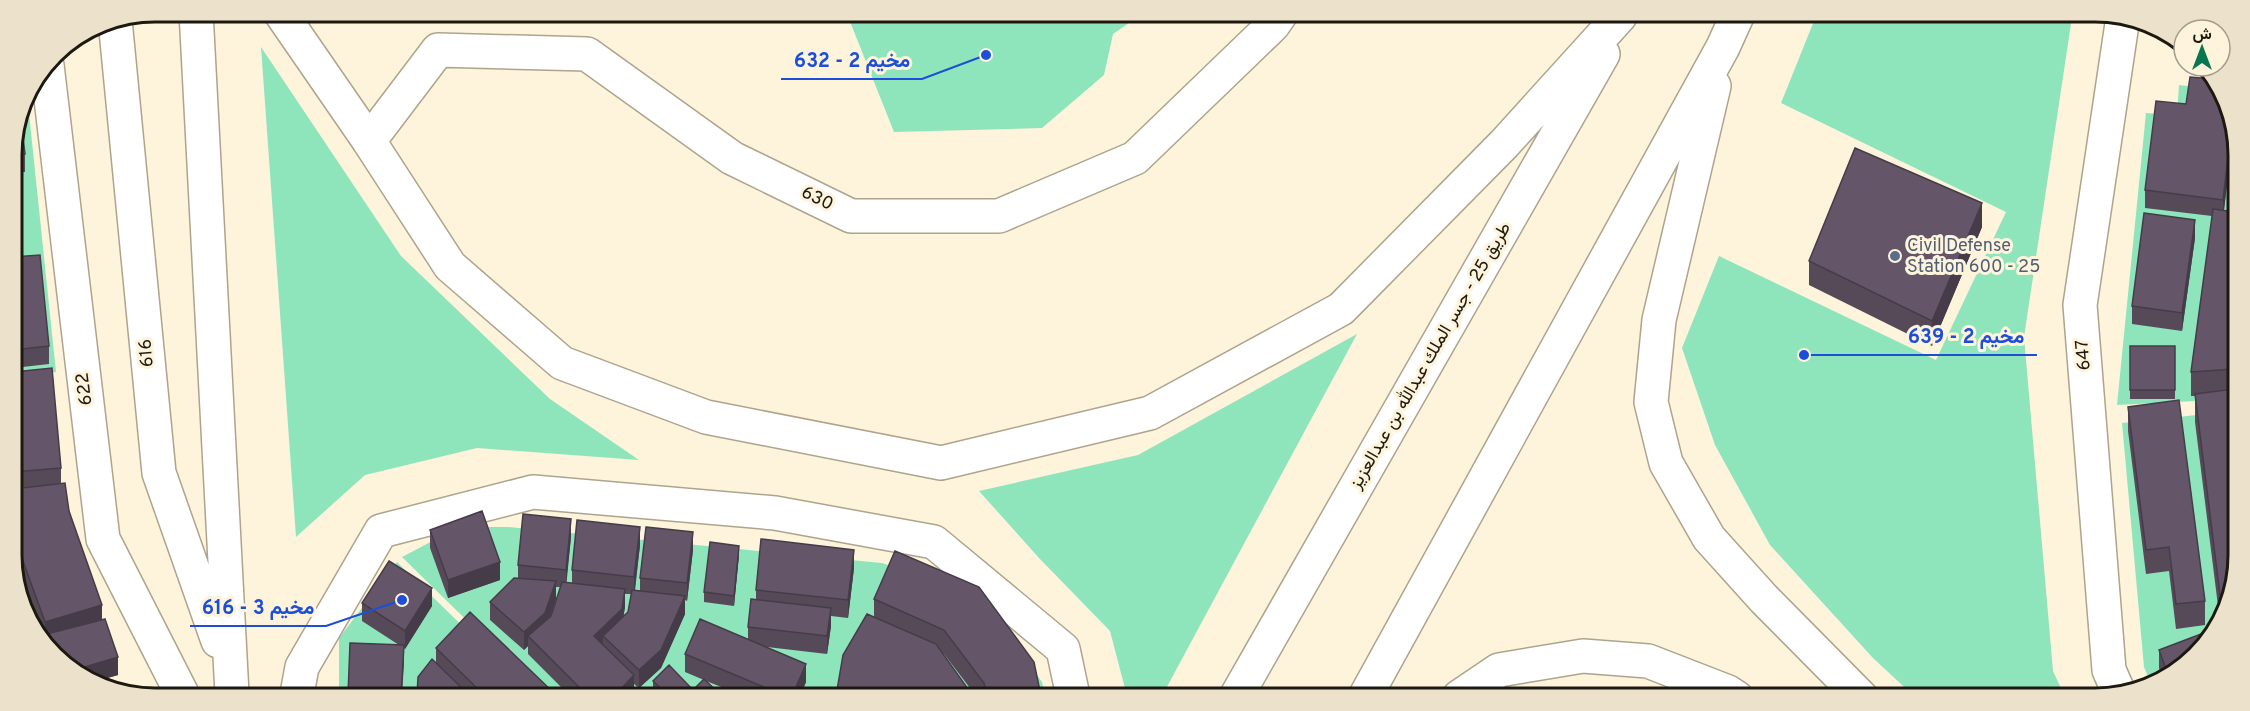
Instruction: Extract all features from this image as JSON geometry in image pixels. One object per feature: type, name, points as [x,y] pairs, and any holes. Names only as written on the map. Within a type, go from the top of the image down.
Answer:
[{"type":"main road","name":"616","points":[[197,22],[231,684]]},
{"type":"main road","points":[[287,22],[369,141],[450,266],[562,363],[706,417],[941,463],[1150,413],[1341,309],[1504,144],[1615,22]]},
{"type":"main road","name":"630","points":[[369,141],[438,50],[587,54],[732,158],[851,216],[999,216],[1135,158],[1275,22]]},
{"type":"main road","name":"طريق 25 - جسر الملك عبدالله بن عبدالعزيز","points":[[1241,688],[1622,22]]},
{"type":"main road","points":[[1370,688],[1723,47],[1734,22]]},
{"type":"main road","name":"647","points":[[2116,686],[2109,670],[2080,305],[2123,26]]},
{"type":"main road","name":"616","points":[[116,29],[159,473],[231,684]]},
{"type":"main road","points":[[1723,47],[1659,320],[1651,402],[1666,463],[1708,538],[1764,599],[1852,688]]},
{"type":"main road","name":"622","points":[[48,78],[103,540],[179,688]]},
{"type":"main road","points":[[298,688],[302,667],[381,531],[533,492],[775,513],[934,542],[1064,649],[1071,688]]},
{"type":"main road","points":[[1472,688],[1499,669],[1583,656],[1648,661],[1718,688]]},
{"type":"green space","points":[[850,22],[1130,22],[1113,34],[1104,75],[1042,128],[894,132]]},
{"type":"green space","points":[[1814,22],[2071,22],[2024,337],[2053,671],[2061,688],[1905,688],[1873,658],[1770,545],[1715,445],[1682,348],[1719,256],[1936,360],[2006,212],[1781,103]]},
{"type":"green space","points":[[261,47],[401,256],[550,399],[639,460],[477,448],[365,475],[296,537]]},
{"type":"green space","points":[[2179,85],[2209,88],[2225,130],[2228,156],[2228,399],[2117,405],[2146,113],[2177,115]]},
{"type":"green space","points":[[29,115],[56,372],[22,377],[23,147]]},
{"type":"green space","points":[[1357,334],[1166,688],[1125,688],[1110,631],[1039,558],[979,491],[1138,455]]},
{"type":"green space","points":[[2228,412],[2228,555],[2223,590],[2214,614],[2200,636],[2175,661],[2148,677],[2144,667],[2122,423]]},
{"type":"green space","points":[[459,527],[509,527],[882,563],[981,597],[1042,682],[1043,688],[536,688],[402,557]]},
{"type":"green space","points":[[397,562],[526,688],[339,688],[339,638]]},
{"type":"building","points":[[2190,78],[2202,78],[2210,89],[2225,130],[2227,147],[2223,200],[2145,190],[2156,101],[2186,104]]},
{"type":"building","name":"Civil Defense Station 600 - 25","points":[[1855,148],[1982,203],[1932,321],[1809,261]]},
{"type":"building","points":[[2213,209],[2228,211],[2228,369],[2191,372]]},
{"type":"building","points":[[2144,213],[2195,220],[2182,313],[2132,306]]},
{"type":"building","points":[[40,255],[49,346],[23,349],[23,256]]},
{"type":"building","points":[[2130,346],[2175,346],[2175,390],[2130,390]]},
{"type":"building","points":[[52,368],[61,468],[22,471],[22,371]]},
{"type":"building","points":[[2228,390],[2228,555],[2223,590],[2220,595],[2195,394]]},
{"type":"building","points":[[2179,400],[2205,601],[2176,604],[2169,547],[2146,550],[2128,407]]},
{"type":"building","points":[[65,483],[69,511],[102,605],[45,622],[23,560],[22,488]]},
{"type":"building","points":[[482,511],[500,562],[448,580],[430,530]]},
{"type":"building","points":[[523,514],[571,519],[566,570],[518,565]]},
{"type":"building","points":[[577,520],[640,527],[634,577],[572,570]]},
{"type":"building","points":[[646,527],[693,532],[687,583],[640,578]]},
{"type":"building","points":[[761,539],[854,550],[848,600],[756,590]]},
{"type":"building","points":[[710,542],[739,546],[734,596],[704,592]]},
{"type":"building","points":[[895,551],[979,587],[1034,662],[1039,688],[985,688],[984,683],[944,630],[874,599]]},
{"type":"building","points":[[389,561],[432,588],[405,631],[362,603]]},
{"type":"building","points":[[514,578],[556,581],[545,613],[524,632],[490,602]]},
{"type":"building","points":[[562,582],[625,589],[622,609],[594,636],[634,675],[622,688],[580,688],[528,636],[551,616]]},
{"type":"building","points":[[632,590],[685,596],[661,650],[639,670],[603,636],[628,612]]},
{"type":"building","points":[[751,599],[831,608],[827,636],[748,627]]},
{"type":"building","points":[[470,612],[549,688],[477,688],[436,648]]},
{"type":"building","points":[[867,614],[936,644],[967,688],[837,688],[843,655]]},
{"type":"building","points":[[105,619],[118,657],[84,667],[48,634]]},
{"type":"building","points":[[700,619],[806,664],[796,688],[766,688],[685,654]]},
{"type":"building","points":[[2202,634],[2166,668],[2159,650]]},
{"type":"building","points":[[350,643],[404,645],[401,688],[348,688]]},
{"type":"building","points":[[432,659],[462,688],[417,688],[418,677]]},
{"type":"building","points":[[669,665],[691,688],[660,688],[653,681]]},
{"type":"building","points":[[704,679],[714,688],[695,688]]},
{"type":"place","name":"مخيم 2 - 632","points":[[986,55]]},
{"type":"place","name":"Civil Defense Station 600 - 25","points":[[1895,256]]},
{"type":"place","name":"مخيم 2 - 639","points":[[1804,355]]},
{"type":"place","name":"مخيم 3 - 616","points":[[402,600]]}]
